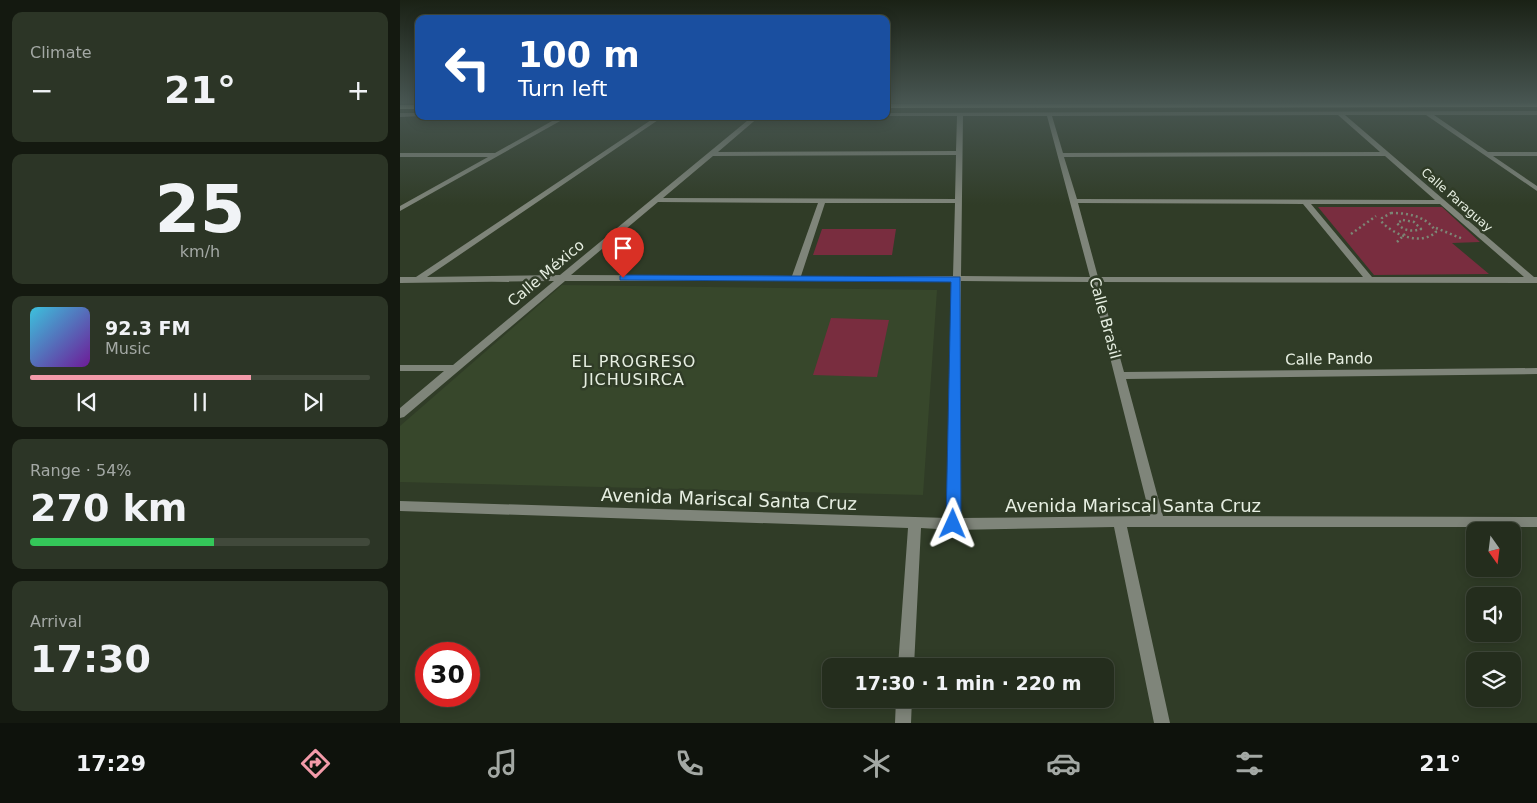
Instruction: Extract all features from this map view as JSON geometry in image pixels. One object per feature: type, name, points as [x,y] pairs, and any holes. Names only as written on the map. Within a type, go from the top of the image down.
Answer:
[{"type":"street","points":[[400,209],[530,137]]},
{"type":"street","points":[[418,280],[630,137]]},
{"type":"street","name":"Calle México","points":[[400,414],[565,278],[731,137]]},
{"type":"street","points":[[953,524],[959,137]]},
{"type":"street","name":"Calle Brasil","points":[[1055,137],[1121,376],[1158,521]]},
{"type":"street","name":"Calle Paraguay","points":[[1367,137],[1535,281]]},
{"type":"street","points":[[1460,137],[1537,190]]},
{"type":"street","points":[[710,154],[959,154]]},
{"type":"street","points":[[1060,156],[1387,154]]},
{"type":"street","points":[[1485,154],[1537,154]]},
{"type":"street","points":[[400,155],[498,155]]},
{"type":"street","points":[[656,200],[959,201]]},
{"type":"street","points":[[1074,201],[1442,202]]},
{"type":"street","points":[[796,278],[822,202]]},
{"type":"street","points":[[1305,202],[1369,279]]},
{"type":"street","points":[[400,203],[410,203]]},
{"type":"street","points":[[400,280],[796,278],[1535,281]]},
{"type":"street","points":[[400,368],[454,368]]},
{"type":"street","name":"Calle Pando","points":[[1121,376],[1537,371]]},
{"type":"street","name":"Avenida Mariscal Santa Cruz","points":[[400,506],[953,524],[1158,521],[1537,522]]},
{"type":"street","points":[[907,658],[915,523]]},
{"type":"street","points":[[1120,523],[1162,723]]},
{"type":"street","points":[[903,723],[904,708]]},
{"type":"path","points":[[1435,228],[1436,232],[1430,237],[1405,236],[1389,229],[1381,221],[1382,218],[1391,213],[1408,214],[1425,220],[1435,228],[1470,242]]},
{"type":"path","points":[[1346,234],[1353,234],[1378,214]]},
{"type":"path","points":[[1410,221],[1422,228],[1417,231],[1406,230],[1398,222],[1410,221]]},
{"type":"path","points":[[1397,242],[1405,236],[1406,230]]},
{"type":"shaded area","points":[[1318,207],[1442,207],[1480,242],[1452,243],[1489,274],[1374,275]]},
{"type":"shaded area","points":[[822,229],[896,229],[892,255],[813,255]]},
{"type":"shaded area","points":[[562,285],[937,290],[923,495],[400,482],[400,426]]},
{"type":"shaded area","points":[[831,318],[889,320],[877,377],[813,375]]},
{"type":"district","name":"EL PROGRESO JICHUSIRCA","points":[[634,370]]},
{"type":"route","points":[[623,278],[956,279],[953,524]]}]
